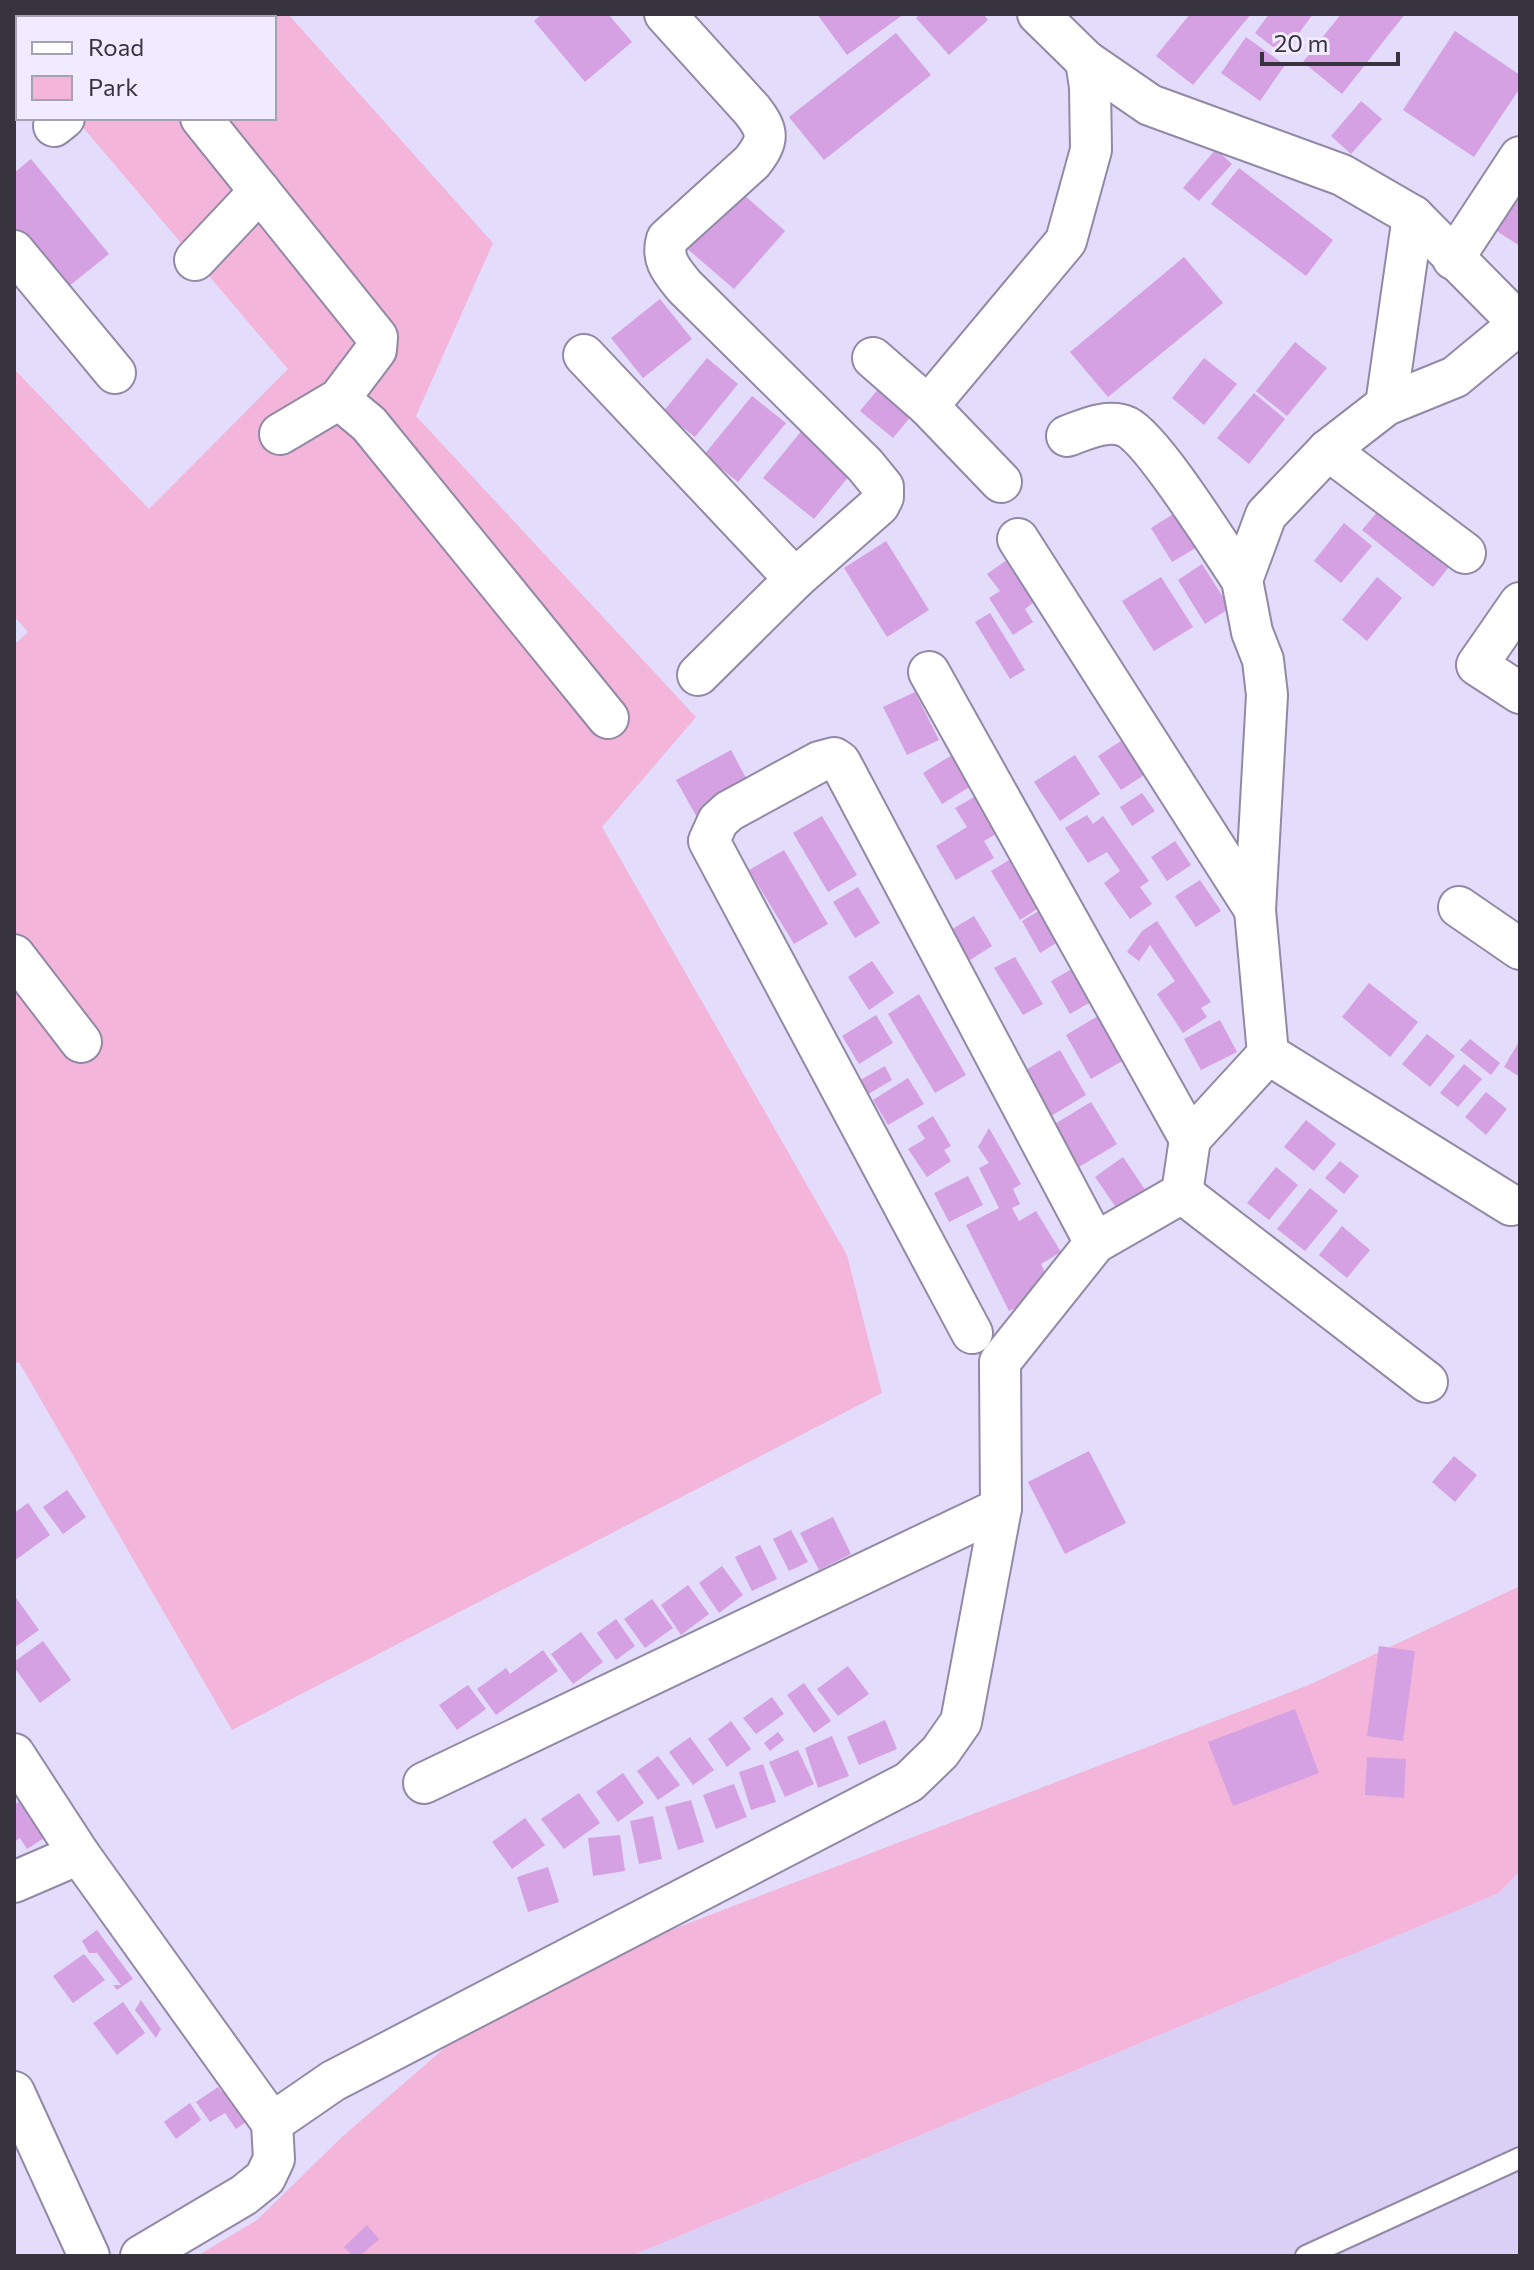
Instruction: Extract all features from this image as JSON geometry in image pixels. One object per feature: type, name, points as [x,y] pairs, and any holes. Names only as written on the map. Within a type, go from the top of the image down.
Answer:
[{"type":"street","points":[[665,14],[752,110],[766,135],[763,148],[752,162],[667,239],[663,251],[666,262],[684,286],[865,465],[883,487],[879,505],[795,579],[698,675]]},
{"type":"street","points":[[1054,20],[1086,61],[1150,105],[1342,175],[1413,216],[1520,324],[1455,377],[1386,405],[1328,450],[1266,515],[1242,580]]},
{"type":"street","points":[[928,406],[1066,241],[1091,150],[1090,87],[1086,61]]},
{"type":"street","points":[[203,120],[377,337],[376,350],[339,399],[280,434]]},
{"type":"street","points":[[1453,259],[1520,157]]},
{"type":"street","points":[[195,260],[260,191]]},
{"type":"street","points":[[1386,405],[1413,216]]},
{"type":"street","points":[[14,251],[115,373]]},
{"type":"street","points":[[584,355],[795,579]]},
{"type":"street","points":[[873,358],[928,406],[1001,482]]},
{"type":"street","points":[[339,399],[369,424],[608,718]]},
{"type":"street","points":[[1067,436],[1103,424],[1126,427],[1143,441],[1242,580],[1252,632],[1263,660],[1267,695],[1255,910],[1268,1054],[1190,1139],[1182,1193]]},
{"type":"street","points":[[1328,450],[1465,553]]},
{"type":"street","points":[[1018,539],[1255,910]]},
{"type":"street","points":[[1520,603],[1477,665],[1520,693]]},
{"type":"street","points":[[929,672],[1190,1139]]},
{"type":"street","points":[[972,1333],[709,841],[718,821],[729,811],[819,762],[834,758],[840,762],[1095,1243]]},
{"type":"street","points":[[1459,907],[1520,949]]},
{"type":"street","points":[[14,955],[81,1042]]},
{"type":"street","points":[[1268,1054],[1511,1205]]},
{"type":"street","points":[[272,2123],[333,2081],[909,1782],[940,1752],[961,1722],[1001,1508],[1000,1362],[1095,1243],[1182,1193]]},
{"type":"street","points":[[1182,1193],[1427,1382]]},
{"type":"street","points":[[424,1783],[1001,1508]]},
{"type":"street","points":[[14,1754],[79,1854],[272,2123],[274,2159],[265,2178],[244,2195],[141,2256]]},
{"type":"street","points":[[14,1882],[79,1854]]},
{"type":"street","points":[[14,2092],[89,2256]]},
{"type":"lane","points":[[1306,2256],[1520,2158]]},
{"type":"shaded area","points":[[1520,1871],[1520,2256],[631,2256],[1499,1893]]},
{"type":"green space","points":[[288,14],[493,243],[416,416],[696,717],[602,827],[847,1255],[882,1393],[232,1730],[19,1362],[14,1364],[14,645],[28,632],[14,616],[14,369],[149,509],[288,369],[77,120],[276,120],[276,16],[184,16]]},
{"type":"green space","points":[[1520,1586],[1520,1871],[1499,1893],[631,2256],[197,2256],[257,2220],[342,2137],[509,1992],[1309,1685]]},
{"type":"building","points":[[542,14],[608,14],[632,42],[585,82],[534,21]]},
{"type":"building","points":[[817,14],[904,14],[847,55]]},
{"type":"building","points":[[920,14],[983,14],[988,20],[949,55],[916,18]]},
{"type":"building","points":[[1190,14],[1251,14],[1193,85],[1156,56]]},
{"type":"building","points":[[1269,14],[1313,14],[1283,55],[1255,33]]},
{"type":"building","points":[[1341,14],[1405,14],[1342,94],[1303,62]]},
{"type":"building","points":[[1455,31],[1520,75],[1520,88],[1474,157],[1403,110]]},
{"type":"building","points":[[896,33],[931,75],[824,160],[789,117]]},
{"type":"building","points":[[1246,37],[1285,65],[1260,101],[1221,73]]},
{"type":"building","points":[[1361,101],[1382,119],[1351,154],[1331,136]]},
{"type":"building","points":[[1216,149],[1232,164],[1199,201],[1183,188]]},
{"type":"building","points":[[31,159],[109,254],[63,291],[14,232],[14,173]]},
{"type":"building","points":[[1239,168],[1333,240],[1306,276],[1211,204]]},
{"type":"building","points":[[1520,183],[1520,246],[1492,228]]},
{"type":"building","points":[[734,186],[785,231],[734,289],[683,245]]},
{"type":"building","points":[[1184,257],[1223,303],[1108,397],[1070,352]]},
{"type":"building","points":[[660,299],[692,339],[643,378],[611,338]]},
{"type":"building","points":[[1295,342],[1327,368],[1287,416],[1256,391]]},
{"type":"building","points":[[707,358],[738,384],[695,437],[663,412]]},
{"type":"building","points":[[1204,358],[1237,384],[1204,425],[1172,398]]},
{"type":"building","points":[[884,382],[917,409],[893,438],[860,411]]},
{"type":"building","points":[[1254,393],[1285,419],[1249,464],[1217,438]]},
{"type":"building","points":[[752,396],[786,423],[738,482],[704,455]]},
{"type":"building","points":[[803,429],[854,470],[814,519],[763,478]]},
{"type":"building","points":[[1387,500],[1457,557],[1433,587],[1362,530]]},
{"type":"building","points":[[1178,511],[1199,546],[1172,562],[1151,528]]},
{"type":"building","points":[[1344,523],[1372,546],[1341,583],[1314,561]]},
{"type":"building","points":[[886,541],[929,610],[887,637],[844,568]]},
{"type":"building","points":[[1011,557],[1040,597],[1025,609],[1033,622],[1013,635],[989,598],[1000,591],[987,574]]},
{"type":"building","points":[[1202,564],[1230,608],[1205,624],[1178,580]]},
{"type":"building","points":[[1161,577],[1193,627],[1154,651],[1122,601]]},
{"type":"building","points":[[1377,577],[1402,598],[1367,641],[1342,620]]},
{"type":"building","points":[[990,613],[1025,670],[1010,679],[975,622]]},
{"type":"building","points":[[915,692],[939,740],[907,755],[883,707]]},
{"type":"building","points":[[1121,741],[1144,775],[1121,790],[1098,756]]},
{"type":"building","points":[[731,750],[753,791],[699,821],[676,780]]},
{"type":"building","points":[[952,755],[971,786],[942,804],[923,773]]},
{"type":"building","points":[[1075,755],[1100,794],[1060,821],[1034,782]]},
{"type":"building","points":[[1142,793],[1155,811],[1132,826],[1120,807]]},
{"type":"building","points":[[976,796],[998,833],[984,841],[994,858],[956,880],[936,846],[967,827],[955,808]]},
{"type":"building","points":[[1087,815],[1093,824],[1103,816],[1149,881],[1140,887],[1152,904],[1130,919],[1104,883],[1120,871],[1107,852],[1088,863],[1065,828]]},
{"type":"building","points":[[822,816],[857,875],[828,892],[793,833]]},
{"type":"building","points":[[1175,841],[1191,865],[1167,881],[1151,857]]},
{"type":"building","points":[[784,850],[828,924],[794,944],[749,870]]},
{"type":"building","points":[[1014,857],[1043,905],[1020,920],[991,871]]},
{"type":"building","points":[[1200,880],[1221,911],[1196,927],[1175,896]]},
{"type":"building","points":[[858,887],[880,923],[855,938],[833,902]]},
{"type":"building","points":[[1042,909],[1061,940],[1040,953],[1022,921]]},
{"type":"building","points":[[974,916],[992,946],[967,962],[949,931]]},
{"type":"building","points":[[1157,921],[1211,1002],[1201,1008],[1207,1017],[1183,1033],[1157,994],[1175,981],[1150,945],[1139,961],[1127,952],[1142,931]]},
{"type":"building","points":[[1015,957],[1043,1004],[1023,1015],[994,968]]},
{"type":"building","points":[[872,961],[894,993],[869,1010],[848,977]]},
{"type":"building","points":[[1075,967],[1094,1000],[1070,1014],[1051,981]]},
{"type":"building","points":[[1369,983],[1418,1022],[1390,1057],[1342,1017]]},
{"type":"building","points":[[919,994],[966,1075],[935,1093],[888,1014]]},
{"type":"building","points":[[876,1015],[893,1043],[859,1064],[842,1036]]},
{"type":"building","points":[[1098,1016],[1124,1060],[1091,1079],[1066,1035]]},
{"type":"building","points":[[1220,1020],[1237,1052],[1201,1070],[1184,1039]]},
{"type":"building","points":[[1427,1034],[1455,1056],[1430,1087],[1402,1064]]},
{"type":"building","points":[[1470,1039],[1500,1063],[1491,1075],[1460,1050]]},
{"type":"building","points":[[1520,1040],[1520,1077],[1504,1067]]},
{"type":"building","points":[[1060,1050],[1086,1095],[1051,1116],[1024,1071]]},
{"type":"building","points":[[1464,1064],[1482,1079],[1458,1107],[1440,1093]]},
{"type":"building","points":[[885,1066],[892,1080],[865,1096],[857,1082]]},
{"type":"building","points":[[908,1078],[924,1104],[888,1125],[873,1100]]},
{"type":"building","points":[[1486,1092],[1507,1109],[1486,1135],[1465,1117]]},
{"type":"building","points":[[1091,1102],[1117,1144],[1079,1167],[1053,1125]]},
{"type":"building","points":[[933,1116],[951,1146],[944,1150],[951,1161],[927,1177],[908,1149],[925,1139],[917,1126]]},
{"type":"building","points":[[1306,1120],[1336,1144],[1314,1171],[1284,1147]]},
{"type":"building","points":[[989,1128],[1021,1184],[1013,1189],[1020,1204],[1012,1208],[1019,1221],[1036,1211],[1061,1252],[1041,1264],[1053,1289],[1009,1311],[966,1225],[999,1208],[979,1168],[989,1163],[978,1147]]},
{"type":"building","points":[[1123,1157],[1150,1197],[1122,1216],[1095,1177]]},
{"type":"building","points":[[1340,1161],[1359,1176],[1344,1194],[1325,1178]]},
{"type":"building","points":[[1276,1167],[1298,1185],[1269,1220],[1247,1203]]},
{"type":"building","points":[[968,1176],[983,1205],[949,1222],[934,1193]]},
{"type":"building","points":[[1310,1188],[1338,1211],[1305,1251],[1277,1229]]},
{"type":"building","points":[[1342,1226],[1370,1250],[1347,1278],[1319,1255]]},
{"type":"building","points":[[1089,1451],[1126,1523],[1065,1554],[1028,1482]]},
{"type":"building","points":[[1454,1456],[1477,1475],[1455,1502],[1432,1482]]},
{"type":"building","points":[[67,1490],[86,1517],[63,1534],[43,1507]]},
{"type":"building","points":[[28,1503],[50,1535],[14,1561],[14,1513]]},
{"type":"building","points":[[833,1517],[851,1554],[819,1570],[800,1533]]},
{"type":"building","points":[[791,1530],[808,1562],[789,1571],[773,1539]]},
{"type":"building","points":[[760,1545],[777,1579],[752,1591],[735,1557]]},
{"type":"building","points":[[722,1566],[743,1595],[719,1613],[699,1583]]},
{"type":"building","points":[[688,1585],[709,1614],[681,1635],[661,1605]]},
{"type":"building","points":[[14,1595],[39,1630],[14,1648]]},
{"type":"building","points":[[652,1599],[673,1628],[645,1648],[624,1619]]},
{"type":"building","points":[[616,1619],[635,1646],[616,1660],[597,1633]]},
{"type":"building","points":[[581,1632],[603,1662],[573,1684],[551,1654]]},
{"type":"building","points":[[43,1641],[71,1680],[40,1703],[14,1667],[14,1662]]},
{"type":"building","points":[[1379,1646],[1415,1651],[1403,1741],[1367,1736]]},
{"type":"building","points":[[543,1650],[558,1671],[496,1715],[477,1689],[506,1668],[510,1674]]},
{"type":"building","points":[[848,1666],[869,1694],[838,1716],[817,1689]]},
{"type":"building","points":[[804,1683],[831,1721],[814,1733],[787,1695]]},
{"type":"building","points":[[468,1685],[486,1709],[457,1730],[439,1705]]},
{"type":"building","points":[[772,1697],[784,1714],[756,1734],[743,1718]]},
{"type":"building","points":[[1295,1709],[1319,1773],[1233,1806],[1208,1742]]},
{"type":"building","points":[[885,1720],[897,1749],[859,1765],[847,1737]]},
{"type":"building","points":[[731,1721],[751,1749],[727,1767],[708,1739]]},
{"type":"building","points":[[778,1732],[784,1740],[770,1751],[764,1743]]},
{"type":"building","points":[[832,1736],[849,1776],[818,1788],[805,1748]]},
{"type":"building","points":[[690,1737],[714,1770],[693,1785],[669,1752]]},
{"type":"building","points":[[798,1750],[814,1784],[785,1797],[769,1762]]},
{"type":"building","points":[[658,1756],[680,1785],[658,1800],[637,1771]]},
{"type":"building","points":[[1367,1757],[1406,1759],[1404,1798],[1365,1795]]},
{"type":"building","points":[[763,1764],[776,1802],[751,1810],[739,1772]]},
{"type":"building","points":[[623,1773],[644,1803],[618,1822],[596,1792]]},
{"type":"building","points":[[734,1784],[747,1817],[716,1829],[703,1795]]},
{"type":"building","points":[[579,1793],[600,1823],[564,1849],[541,1819]]},
{"type":"building","points":[[691,1800],[704,1842],[678,1850],[665,1807]]},
{"type":"building","points":[[20,1801],[44,1838],[27,1849],[20,1838],[14,1842],[14,1805]]},
{"type":"building","points":[[653,1816],[662,1859],[639,1864],[630,1821]]},
{"type":"building","points":[[525,1818],[545,1845],[512,1869],[492,1842]]},
{"type":"building","points":[[620,1835],[625,1871],[593,1876],[588,1838]]},
{"type":"building","points":[[548,1867],[559,1902],[528,1912],[517,1877]]},
{"type":"building","points":[[97,1930],[133,1979],[117,1990],[113,1985],[121,1985],[97,1953],[89,1953],[82,1941]]},
{"type":"building","points":[[84,1954],[105,1980],[73,2003],[53,1976]]},
{"type":"building","points":[[141,2000],[161,2029],[156,2038],[135,2010]]},
{"type":"building","points":[[123,2002],[145,2033],[117,2055],[93,2023]]},
{"type":"building","points":[[237,2082],[259,2113],[236,2129],[225,2113],[210,2122],[196,2102],[218,2087],[222,2092]]},
{"type":"building","points":[[190,2103],[201,2120],[176,2139],[164,2122]]},
{"type":"building","points":[[367,2225],[379,2239],[360,2256],[353,2256],[344,2247]]}]
